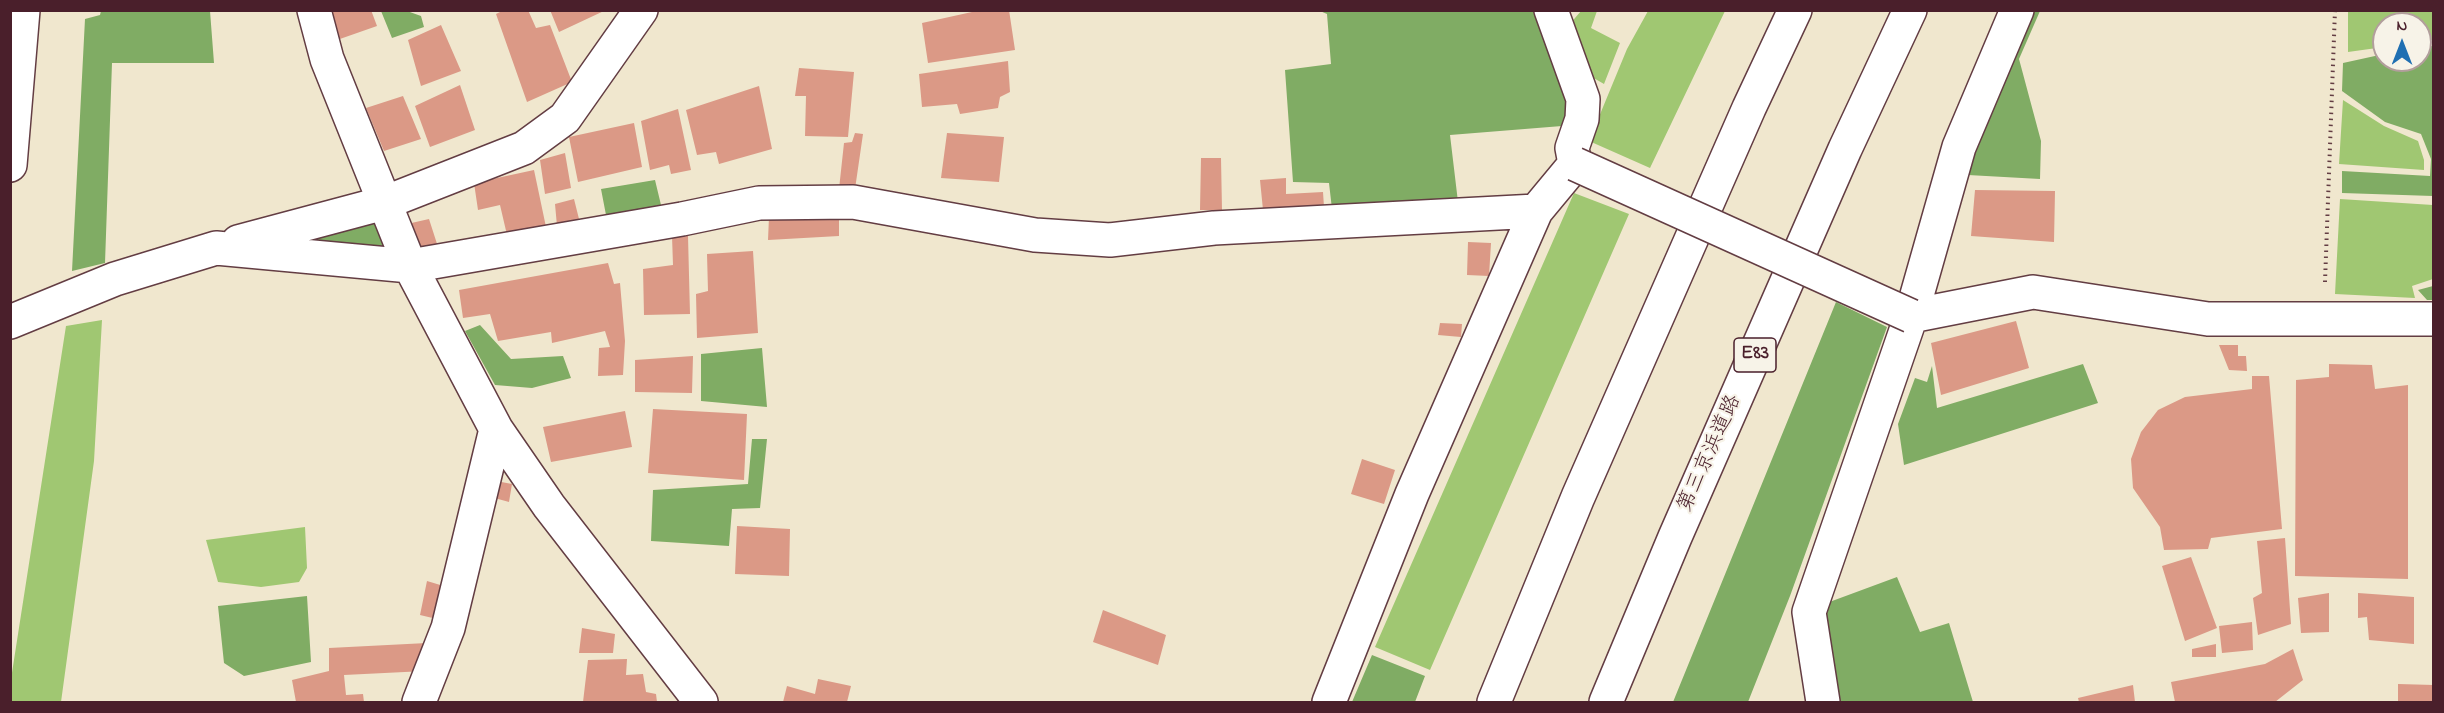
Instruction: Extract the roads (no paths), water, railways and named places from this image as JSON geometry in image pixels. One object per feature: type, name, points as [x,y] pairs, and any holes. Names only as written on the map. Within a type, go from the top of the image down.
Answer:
[{"type":"main road","points":[[10,165],[23,10]]},
{"type":"main road","points":[[314,10],[327,59],[410,266],[496,429],[549,506],[701,702]]},
{"type":"main road","points":[[10,322],[115,279],[216,248],[384,203],[524,148],[564,118],[641,10]]},
{"type":"main road","points":[[1551,10],[1583,99],[1582,119],[1572,148],[1575,164]]},
{"type":"main road","points":[[1494,702],[1578,497],[1749,108],[1795,10]]},
{"type":"main road","name":"第三京浜道路","points":[[1606,702],[1679,527],[1845,149],[1910,10]]},
{"type":"main road","points":[[1823,702],[1809,612],[1911,316],[1959,147],[2017,10]]},
{"type":"main road","points":[[1329,702],[1412,494],[1536,211],[1575,164]]},
{"type":"main road","points":[[1575,164],[1911,316],[2033,292],[2208,318],[2433,320]]},
{"type":"main road","points":[[216,248],[410,266],[682,219],[759,203],[853,202],[1035,235],[1110,240],[1214,228],[1536,211]]},
{"type":"main road","points":[[419,702],[448,628],[496,429]]}]
